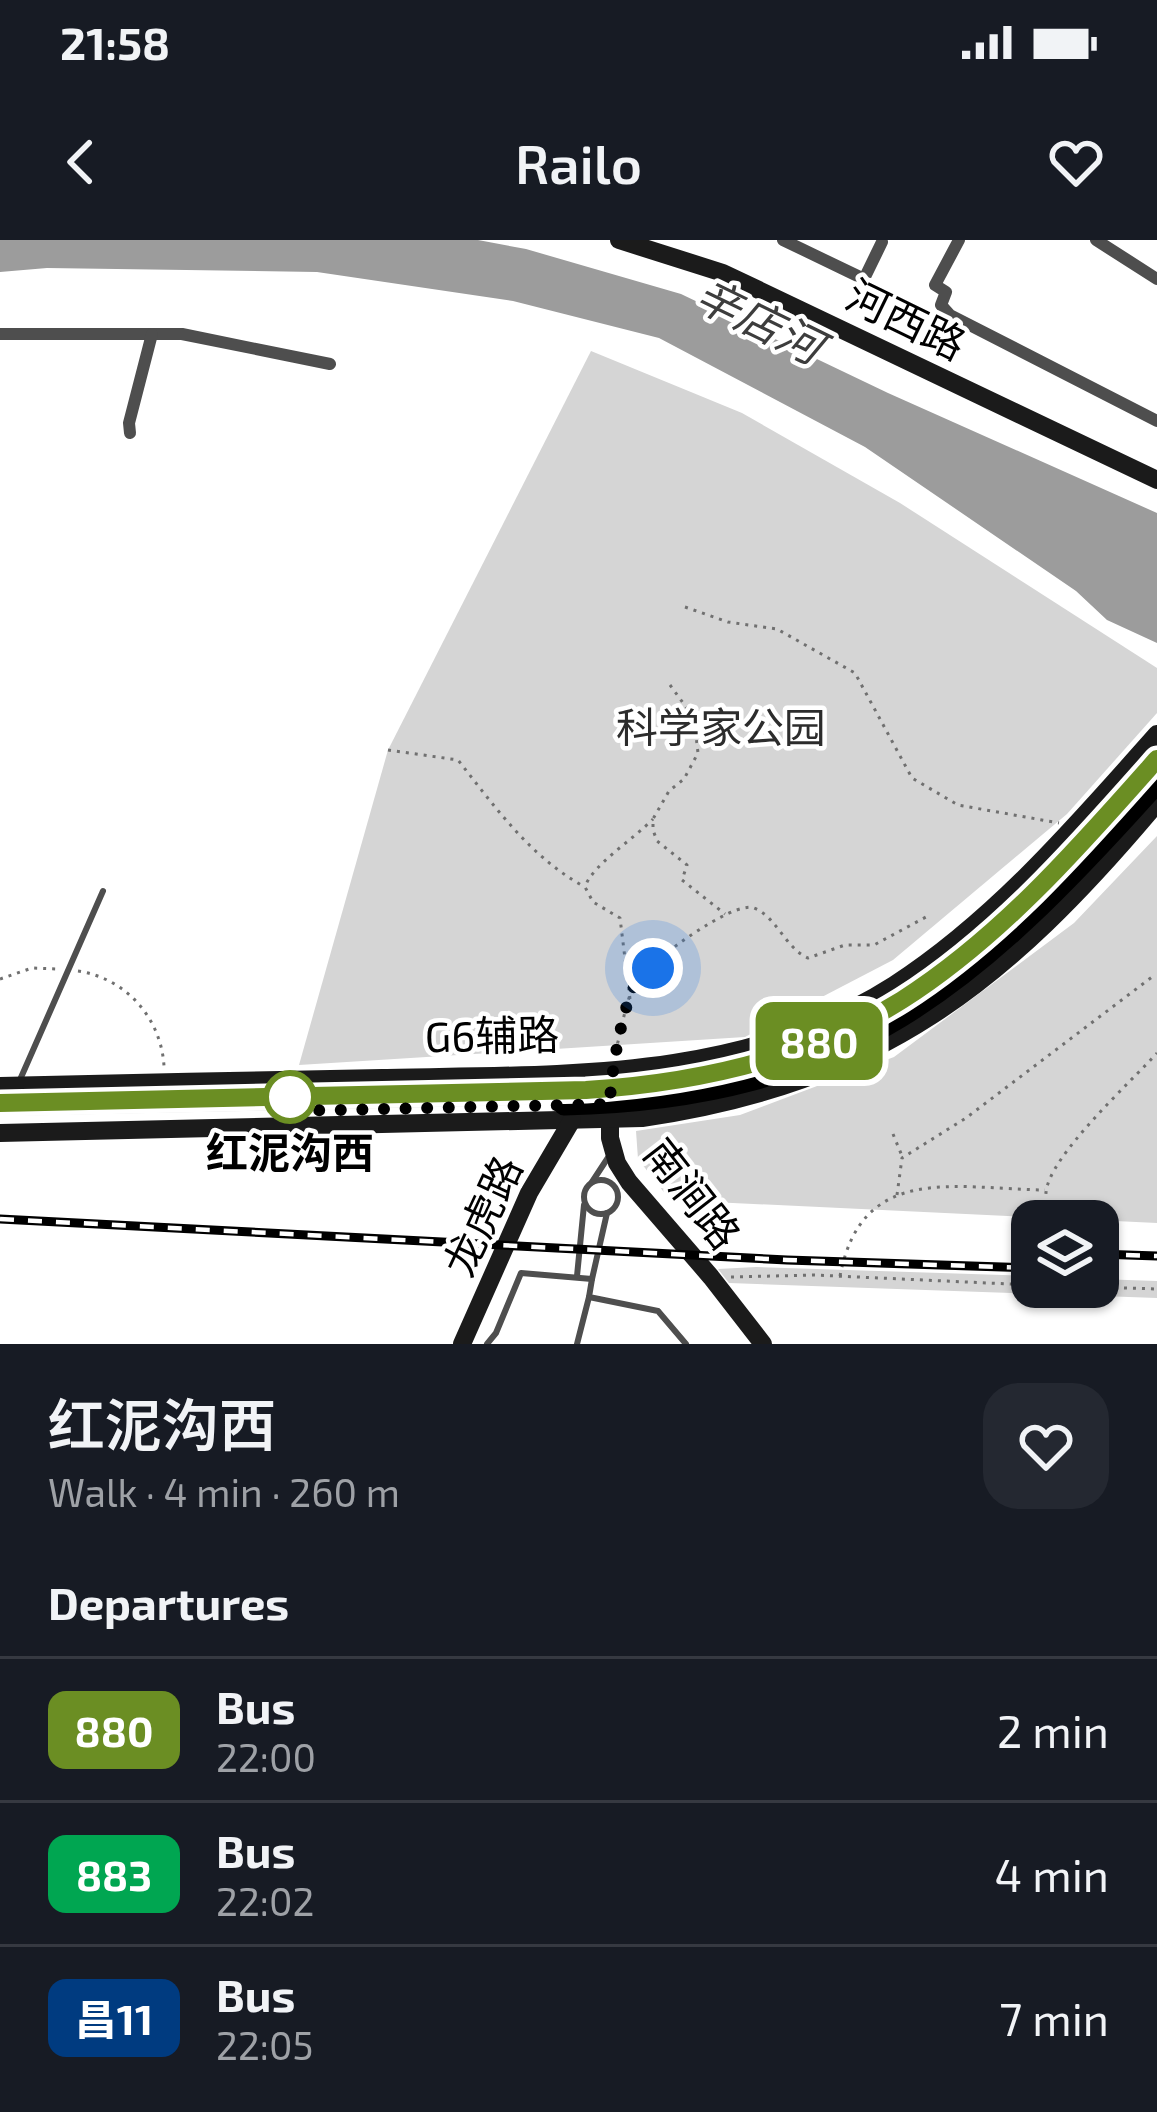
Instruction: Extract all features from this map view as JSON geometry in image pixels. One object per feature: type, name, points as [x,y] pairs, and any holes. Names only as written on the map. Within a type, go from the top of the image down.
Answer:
[{"type":"main road","name":"G6辅路","points":[[610,1096],[759,1062],[836,1035],[901,1000],[1016,909],[1157,760]]},
{"type":"main road","name":"G6辅路","points":[[7,1099],[698,1094],[763,1078],[844,1050],[911,1014],[970,972],[1027,921],[1157,783]]},
{"type":"street","name":"河西路","points":[[619,240],[723,273],[1157,480]]},
{"type":"street","points":[[783,240],[864,279],[882,242]]},
{"type":"street","points":[[959,240],[934,285],[946,292],[941,305],[950,315],[1157,422]]},
{"type":"street","points":[[1096,240],[1157,279]]},
{"type":"street","points":[[0,334],[182,334],[330,364]]},
{"type":"street","points":[[130,434],[128,424],[152,334]]},
{"type":"street","name":"G6辅路","points":[[0,1133],[572,1120],[610,1096],[693,1061],[754,1046],[829,1019],[871,997],[947,946],[1005,896],[1157,734]]},
{"type":"street","name":"G6辅路","points":[[7,1099],[164,1083],[610,1096],[700,1109],[767,1093],[850,1064],[919,1027],[980,983],[1037,932],[1157,802]]},
{"type":"street","name":"南涧路","points":[[610,1096],[613,1150],[623,1189],[712,1277],[763,1344]]},
{"type":"street","name":"龙虎路","points":[[462,1344],[529,1193],[572,1120]]},
{"type":"lane","points":[[7,1099],[103,890]]},
{"type":"lane","points":[[577,1277],[585,1191],[613,1150]]},
{"type":"lane","points":[[577,1344],[607,1213],[623,1189],[609,1182],[592,1182]]},
{"type":"lane","points":[[584,1202],[591,1211],[607,1213]]},
{"type":"lane","points":[[487,1344],[521,1273],[592,1280]]},
{"type":"lane","points":[[589,1297],[658,1311],[686,1344]]},
{"type":"path","points":[[685,607],[728,622],[777,629],[855,673],[912,778],[958,805],[1075,826]]},
{"type":"path","points":[[585,886],[592,871],[627,846],[652,819],[668,790],[693,766],[698,753],[694,718],[670,686]]},
{"type":"path","points":[[388,750],[458,760],[511,828],[558,873],[585,886],[593,902],[620,918],[631,1001]]},
{"type":"path","points":[[652,819],[657,841],[687,865],[682,880],[727,915]]},
{"type":"path","points":[[610,1096],[638,979],[693,933],[742,907],[752,907],[797,953],[808,958],[845,945],[874,945],[926,917]]},
{"type":"path","points":[[0,980],[32,968],[69,969],[99,974],[131,994],[152,1023],[163,1052],[164,1083]]},
{"type":"path","points":[[902,1157],[966,1118],[1152,977]]},
{"type":"path","points":[[1046,1200],[1045,1190],[1058,1165],[1086,1128],[1157,1053]]},
{"type":"path","points":[[893,1134],[902,1157],[897,1195]]},
{"type":"path","points":[[840,1276],[844,1253],[863,1216],[897,1195],[921,1189],[1045,1190]]},
{"type":"path","points":[[712,1277],[840,1276],[1011,1284]]},
{"type":"path","points":[[1119,1288],[1157,1289]]},
{"type":"green space","name":"科学家公园","points":[[591,351],[742,413],[900,503],[1157,668],[1157,713],[1067,814],[893,960],[745,1037],[299,1065],[388,750]]},
{"type":"green space","points":[[1157,836],[1157,1223],[1119,1221],[1119,1200],[1011,1200],[1011,1216],[670,1200],[638,1159],[636,1131],[740,1115],[894,1057],[1074,923]]},
{"type":"green space","points":[[718,1269],[1011,1275],[1011,1293],[729,1283]]},
{"type":"green space","points":[[1119,1280],[1157,1281],[1157,1298],[1119,1297]]},
{"type":"shaded area","points":[[0,240],[478,240],[526,249],[681,294],[1157,513],[1157,643],[1107,620],[1076,591],[865,447],[659,338],[513,301],[317,272],[47,268],[0,272]]},
{"type":"railway","points":[[0,1219],[1011,1267]]},
{"type":"railway","points":[[1119,1255],[1157,1256]]},
{"type":"bus line","name":"880","points":[[0,1103],[586,1090],[697,1078],[759,1062],[836,1035],[901,1000],[958,959],[1099,826],[1157,759]]},
{"type":"place","name":"红泥沟西","points":[[290,1097]]},
{"type":"route","points":[[290,1097],[290,1111],[610,1104],[610,1071],[631,1001],[638,979],[653,968]]},
{"type":"water label","name":"辛店河","points":[[759,321]]}]
